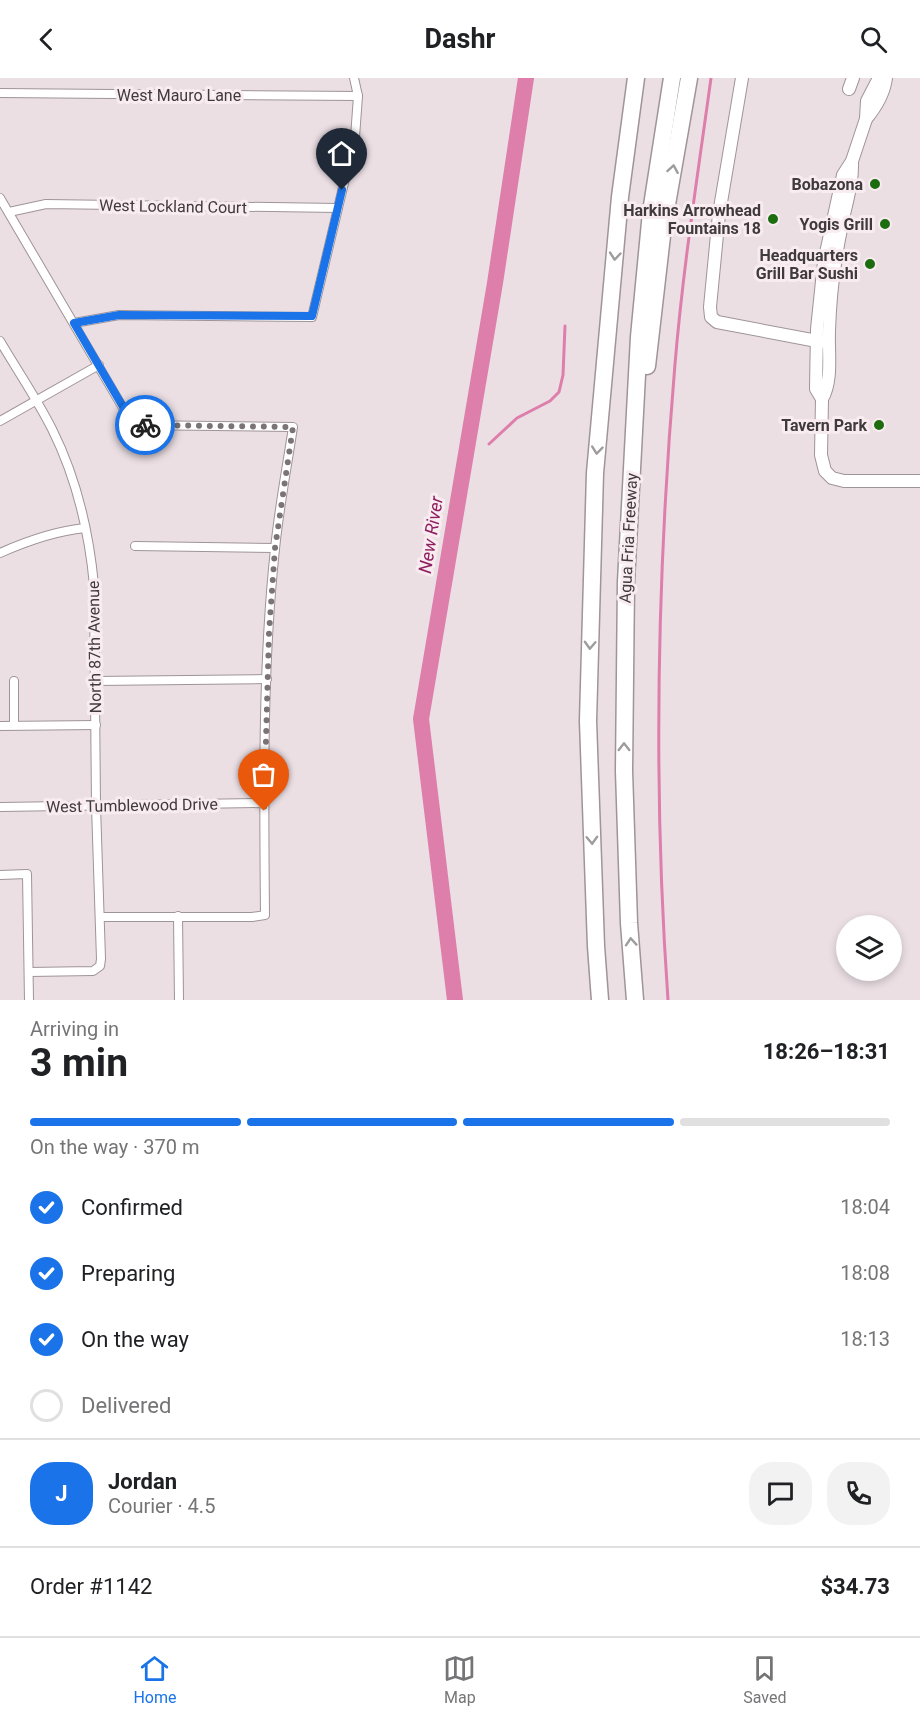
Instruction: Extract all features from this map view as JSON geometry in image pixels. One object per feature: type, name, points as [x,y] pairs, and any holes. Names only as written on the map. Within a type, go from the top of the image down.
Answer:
[{"type":"highway","name":"Agua Fria Freeway","points":[[600,1000],[588,721],[595,473],[620,197],[636,78]]},
{"type":"highway","name":"Agua Fria Freeway","points":[[635,1000],[629,923],[624,771],[624,638],[640,326],[651,212],[672,78]]},
{"type":"highway","points":[[628,540],[663,227],[689,78]]},
{"type":"street","points":[[74,323],[119,315],[312,316],[355,137],[358,96],[354,78]]},
{"type":"street","points":[[742,78],[719,214],[711,317],[717,322],[823,342]]},
{"type":"street","points":[[879,78],[867,101],[866,119],[852,161],[843,175],[829,233],[821,286],[823,342],[816,389],[822,399],[821,455],[823,467],[828,475],[844,481],[920,481]]},
{"type":"street","points":[[866,119],[877,105],[886,78]]},
{"type":"street","name":"West Mauro Lane","points":[[0,93],[358,96]]},
{"type":"street","points":[[0,198],[133,424],[293,427],[275,548],[267,679],[264,803],[265,915],[252,917],[100,917]]},
{"type":"street","name":"West Lockland Court","points":[[9,212],[46,204],[338,208]]},
{"type":"street","name":"North 87th Avenue","points":[[0,341],[52,429],[64,458],[85,528],[91,554],[94,585],[100,966],[93,971],[28,972]]},
{"type":"street","points":[[0,421],[99,365]]},
{"type":"street","points":[[0,553],[36,538],[85,528]]},
{"type":"street","points":[[135,546],[275,548]]},
{"type":"street","points":[[95,681],[267,679]]},
{"type":"street","points":[[14,681],[14,725]]},
{"type":"street","points":[[0,726],[96,725]]},
{"type":"street","name":"West Tumblewood Drive","points":[[0,807],[264,803]]},
{"type":"street","points":[[0,875],[27,874],[29,1000]]},
{"type":"street","points":[[178,916],[179,1000]]},
{"type":"waterway","name":"New River","points":[[455,1000],[421,719],[495,283],[526,78]]},
{"type":"waterway","points":[[668,1000],[663,921],[659,762],[664,523],[678,328],[711,78]]},
{"type":"waterway","points":[[489,444],[517,418],[550,401],[559,392],[563,375],[565,326]]},
{"type":"way so far","points":[[145,425],[293,427],[275,548],[269,633],[264,811]]},
{"type":"place","name":"Bobazona","points":[[875,184]]},
{"type":"place","name":"Harkins Arrowhead Fountains 18","points":[[773,219]]},
{"type":"place","name":"Yogis Grill","points":[[885,224]]},
{"type":"place","name":"Headquarters Grill Bar Sushi","points":[[870,264]]},
{"type":"place","name":"Tavern Park","points":[[879,425]]},
{"type":"route","points":[[145,425],[133,424],[74,323],[119,315],[312,316],[342,190]]}]
